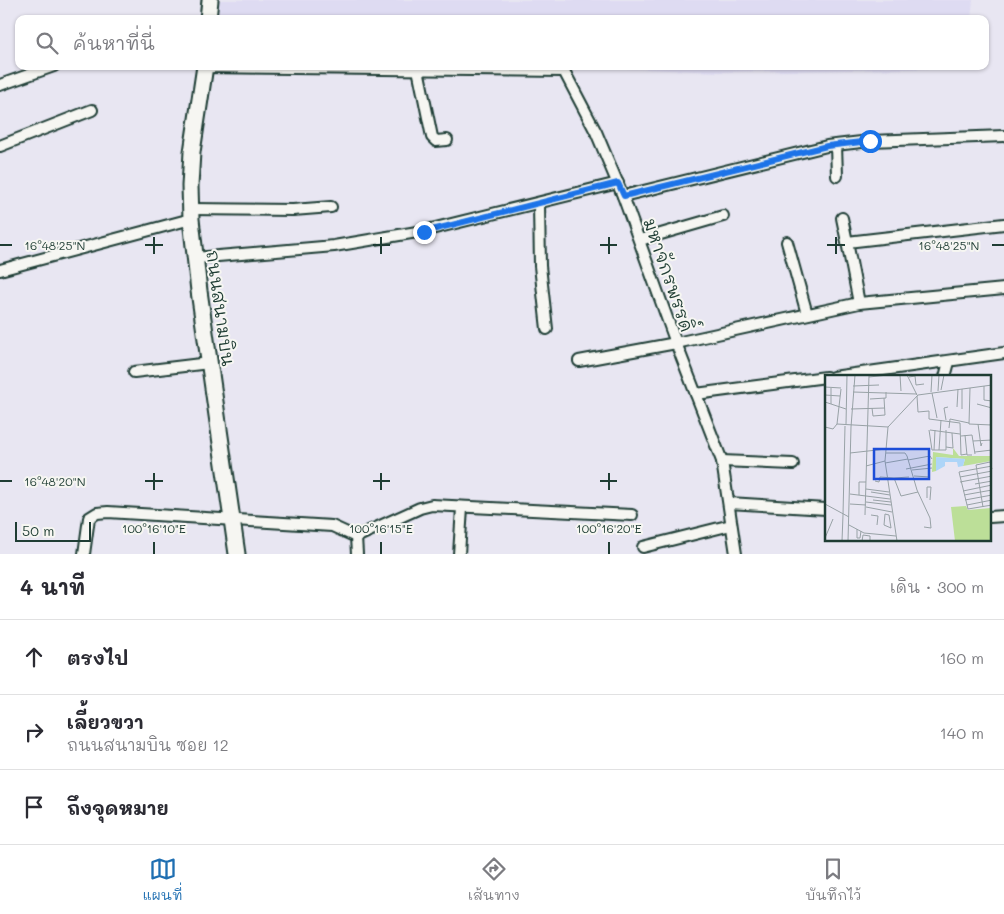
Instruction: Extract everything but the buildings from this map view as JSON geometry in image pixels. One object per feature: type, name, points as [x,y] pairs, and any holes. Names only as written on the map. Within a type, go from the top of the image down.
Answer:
[{"type":"street","points":[[208,15],[210,0]]},
{"type":"street","points":[[0,84],[42,70]]},
{"type":"street","name":"ถนนสนามบิน","points":[[205,70],[192,152],[191,214],[209,363],[237,554]]},
{"type":"street","points":[[418,70],[432,137],[436,141],[446,140]]},
{"type":"street","name":"มหาจักรพรรดิ์","points":[[491,70],[564,71],[596,132],[624,196],[676,343],[722,461],[736,554]]},
{"type":"street","points":[[0,146],[92,110]]},
{"type":"street","points":[[624,196],[738,167],[836,145],[870,141],[1004,136]]},
{"type":"street","points":[[836,145],[837,176]]},
{"type":"street","points":[[195,258],[343,245],[424,232],[618,183]]},
{"type":"street","points":[[539,204],[540,266],[546,329]]},
{"type":"street","points":[[0,270],[191,214],[331,207]]},
{"type":"street","points":[[640,240],[724,216]]},
{"type":"street","points":[[842,218],[859,303]]},
{"type":"street","points":[[847,242],[1004,224]]},
{"type":"street","points":[[787,242],[807,314]]},
{"type":"street","points":[[579,361],[676,343],[859,303],[1004,289]]},
{"type":"street","points":[[841,375],[949,362],[1004,353]]},
{"type":"street","points":[[945,375],[949,362]]},
{"type":"street","points":[[134,372],[209,363]]},
{"type":"street","points":[[696,394],[825,377]]},
{"type":"street","points":[[722,461],[793,464]]},
{"type":"street","points":[[729,503],[825,509]]},
{"type":"street","points":[[84,554],[89,518],[97,512],[318,524],[332,526],[356,537],[420,508],[432,505],[462,508],[574,510],[632,515]]},
{"type":"street","points":[[459,554],[462,508]]},
{"type":"street","points":[[644,547],[731,525]]},
{"type":"street","points":[[356,537],[357,554]]},
{"type":"shaded area","points":[[219,0],[973,0],[971,15],[217,15]]},
{"type":"shaded area","points":[[668,70],[844,70],[722,72]]},
{"type":"route","points":[[424,232],[618,183],[624,196],[827,146],[870,141]]}]
